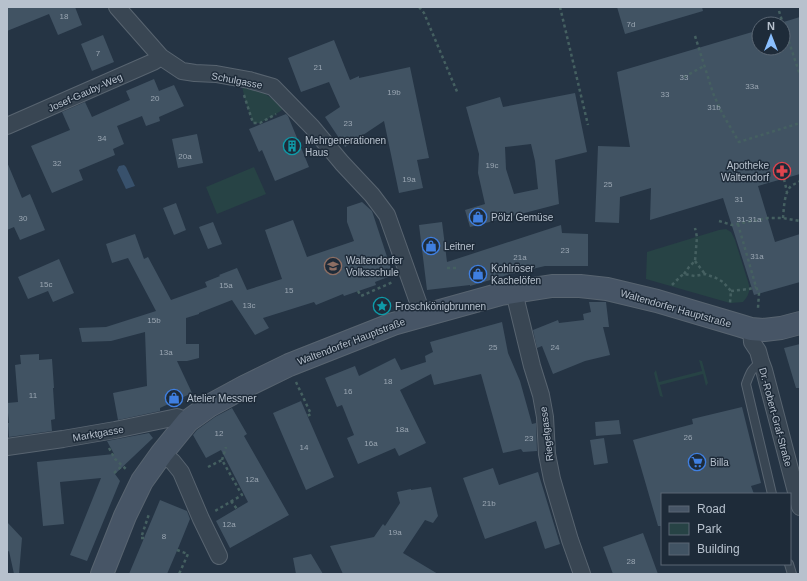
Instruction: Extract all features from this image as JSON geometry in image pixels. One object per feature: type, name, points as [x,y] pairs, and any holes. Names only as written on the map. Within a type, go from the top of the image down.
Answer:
[{"type":"main road","name":"Waltendorfer Hauptstraße","points":[[102,574],[125,516],[142,481],[188,421],[210,406],[244,387],[289,365],[393,324],[501,294],[552,286],[580,286],[607,289],[657,301],[738,325],[754,318],[764,330],[781,328],[800,323]]},
{"type":"street","name":"Schulgasse","points":[[117,7],[161,57],[182,71],[216,74],[249,80],[273,87],[312,127],[342,164],[372,195],[387,215],[422,316]]},
{"type":"street","name":"Josef-Gauby-Weg","points":[[7,126],[153,62],[161,57]]},
{"type":"street","name":"Riegelgasse","points":[[514,292],[541,396],[545,416],[547,454],[552,479],[570,540],[582,574]]},
{"type":"street","name":"Dr.-Robert-Graf-Straße","points":[[754,318],[752,342],[758,351],[760,362],[766,377],[800,507]]},
{"type":"street","name":"Marktgasse","points":[[7,447],[115,430],[177,417],[188,421]]},
{"type":"street","points":[[162,453],[173,462],[181,472],[219,556]]},
{"type":"lane","points":[[760,362],[750,372],[746,384],[772,493]]},
{"type":"path","points":[[419,7],[424,13],[458,94]]},
{"type":"path","points":[[560,7],[588,125]]},
{"type":"path","points":[[779,11],[781,16]]},
{"type":"path","points":[[695,36],[713,93],[722,113],[739,142],[800,123]]},
{"type":"path","points":[[791,48],[800,75]]},
{"type":"path","points":[[684,77],[704,66]]},
{"type":"path","points":[[243,93],[253,123],[260,123],[273,116]]},
{"type":"path","points":[[784,179],[788,192]]},
{"type":"path","points":[[783,218],[788,192],[791,187],[800,181]]},
{"type":"path","points":[[719,221],[732,225],[768,218],[783,218],[800,221]]},
{"type":"path","points":[[738,224],[759,293],[754,318]]},
{"type":"path","points":[[670,287],[695,261],[695,243],[697,236],[695,228]]},
{"type":"path","points":[[695,261],[705,274]]},
{"type":"path","points":[[447,268],[457,268]]},
{"type":"path","points":[[684,274],[695,276],[705,274],[723,282],[731,291],[731,308]]},
{"type":"path","points":[[358,291],[361,296],[394,282]]},
{"type":"path","points":[[731,291],[749,289],[756,286]]},
{"type":"path","points":[[296,382],[311,414],[307,416]]},
{"type":"path","points":[[208,467],[222,460],[226,447]]},
{"type":"path","points":[[111,451],[115,460],[131,472]]},
{"type":"path","points":[[201,519],[242,495],[222,460]]},
{"type":"path","points":[[114,473],[122,466]]},
{"type":"path","points":[[231,501],[237,509]]},
{"type":"path","points":[[144,538],[141,538],[148,519]]},
{"type":"path","points":[[177,550],[188,554],[179,574]]},
{"type":"green space","points":[[242,86],[264,93],[285,108],[260,123],[253,123]]},
{"type":"green space","points":[[254,167],[266,194],[217,214],[206,187]]},
{"type":"green space","points":[[726,229],[731,232],[735,240],[749,285],[748,294],[743,302],[730,303],[646,279],[647,252]]},
{"type":"green space","points":[[699,360],[702,361],[708,383],[706,386],[703,374],[660,385],[663,397],[660,396],[654,373],[656,370],[659,382],[702,371]]},
{"type":"water","points":[[124,165],[135,186],[126,189],[117,170],[119,166]]},
{"type":"building","points":[[7,7],[75,7],[82,25],[58,35],[49,14],[7,31]]},
{"type":"building","points":[[617,7],[702,7],[703,11],[625,34]]},
{"type":"building","points":[[800,17],[800,174],[758,186],[775,242],[800,234],[800,282],[754,295],[723,198],[650,220],[651,188],[620,197],[619,223],[595,222],[598,146],[630,147],[617,72],[751,32],[751,56],[791,56],[791,20]]},
{"type":"building","points":[[103,35],[114,62],[92,71],[81,44]]},
{"type":"building","points":[[334,40],[350,80],[359,76],[359,78],[410,67],[429,158],[417,160],[423,188],[399,193],[384,121],[345,147],[325,117],[340,107],[329,82],[301,92],[288,58]]},
{"type":"building","points":[[154,79],[159,91],[174,85],[184,106],[159,117],[160,121],[146,126],[142,116],[117,126],[124,144],[113,149],[115,155],[79,170],[83,180],[52,193],[31,146],[70,130],[62,112],[85,102],[92,117],[130,100],[126,91]]},
{"type":"building","points":[[575,93],[587,152],[555,160],[559,204],[470,227],[465,210],[485,204],[478,173],[479,154],[466,107],[500,97],[503,107]],"holes":[[[531,144],[535,161],[538,189],[514,194],[506,169],[505,147]]]},
{"type":"building","name":"Mehrgenerationen Haus","points":[[286,114],[309,167],[275,181],[262,150],[259,152],[249,129]]},
{"type":"building","points":[[197,134],[203,163],[178,168],[172,139]]},
{"type":"building","points":[[7,162],[22,198],[30,194],[45,230],[20,240],[14,227],[7,230]]},
{"type":"building","points":[[362,202],[372,211],[393,275],[375,282],[376,285],[344,296],[343,294],[316,305],[314,302],[263,318],[269,328],[255,335],[232,300],[186,318],[186,344],[199,344],[199,358],[187,361],[177,361],[192,393],[160,408],[160,411],[118,420],[113,393],[147,386],[145,332],[111,341],[82,342],[79,328],[106,327],[156,311],[128,258],[112,263],[106,244],[135,234],[144,259],[148,257],[171,300],[207,287],[205,282],[237,268],[247,290],[282,279],[265,230],[293,220],[307,257],[354,241],[347,222],[347,207]]},
{"type":"building","points":[[176,203],[186,230],[174,235],[163,208]]},
{"type":"building","points":[[213,222],[222,244],[208,249],[199,227]]},
{"type":"building","points":[[442,222],[447,262],[561,225],[562,233],[588,234],[588,266],[545,266],[470,286],[427,290],[419,225]]},
{"type":"building","points":[[59,259],[74,293],[53,302],[48,291],[28,299],[18,277]]},
{"type":"building","points":[[589,302],[606,302],[609,327],[603,327],[610,355],[585,361],[553,374],[542,346],[537,348],[533,330],[558,320],[559,323],[584,320],[583,314],[591,312]]},
{"type":"building","points":[[502,322],[508,353],[520,381],[532,424],[536,423],[537,451],[523,452],[521,449],[503,453],[481,374],[434,385],[431,374],[400,390],[426,443],[399,456],[395,448],[358,464],[347,438],[354,435],[342,405],[337,407],[325,378],[355,366],[359,376],[395,358],[401,370],[426,362],[425,356],[433,352],[430,342]]},
{"type":"building","points":[[800,344],[800,388],[796,388],[784,348]]},
{"type":"building","points":[[39,354],[39,360],[52,359],[55,419],[51,420],[52,431],[9,437],[7,403],[18,402],[15,365],[21,364],[20,355]]},
{"type":"building","points":[[301,401],[334,477],[306,490],[273,413]]},
{"type":"building","name":"Billa","points":[[742,407],[761,483],[751,486],[754,493],[661,493],[661,526],[658,526],[633,440],[693,424],[692,419]]},
{"type":"building","points":[[232,408],[247,434],[244,436],[289,515],[230,548],[216,521],[248,502],[221,450],[206,458],[193,435],[197,430],[215,417]]},
{"type":"building","points":[[619,420],[621,434],[596,436],[595,422]]},
{"type":"building","points":[[149,433],[153,438],[115,474],[120,481],[87,561],[70,555],[101,478],[60,482],[64,524],[43,526],[37,462],[114,454],[107,441]]},
{"type":"building","points":[[604,438],[608,463],[594,465],[590,440]]},
{"type":"building","points":[[493,468],[499,485],[538,472],[560,544],[545,549],[536,521],[485,539],[463,478]]},
{"type":"building","points":[[431,487],[438,516],[433,523],[425,520],[403,553],[438,574],[343,574],[330,546],[374,537],[383,524],[385,526],[400,503],[397,492]]},
{"type":"building","points":[[160,500],[187,511],[190,519],[179,546],[167,574],[129,574]]},
{"type":"building","points":[[7,522],[22,538],[19,574],[14,574],[9,551],[7,552]]},
{"type":"building","points":[[643,533],[658,574],[613,574],[603,547]]},
{"type":"building","points":[[311,554],[323,574],[296,574],[293,558]]},
{"type":"place","name":"Mehrgenerationen Haus","points":[[292,146]]},
{"type":"place","name":"Apotheke Waltendorf","points":[[782,171]]},
{"type":"place","name":"Pölzl Gemüse","points":[[478,217]]},
{"type":"place","name":"Leitner","points":[[431,246]]},
{"type":"place","name":"Waltendorfer Volksschule","points":[[333,266]]},
{"type":"place","name":"Kohlröser Kachelöfen","points":[[478,274]]},
{"type":"place","name":"Froschkönigbrunnen","points":[[382,306]]},
{"type":"place","name":"Atelier Messner","points":[[174,398]]},
{"type":"place","name":"Billa","points":[[697,462]]}]
